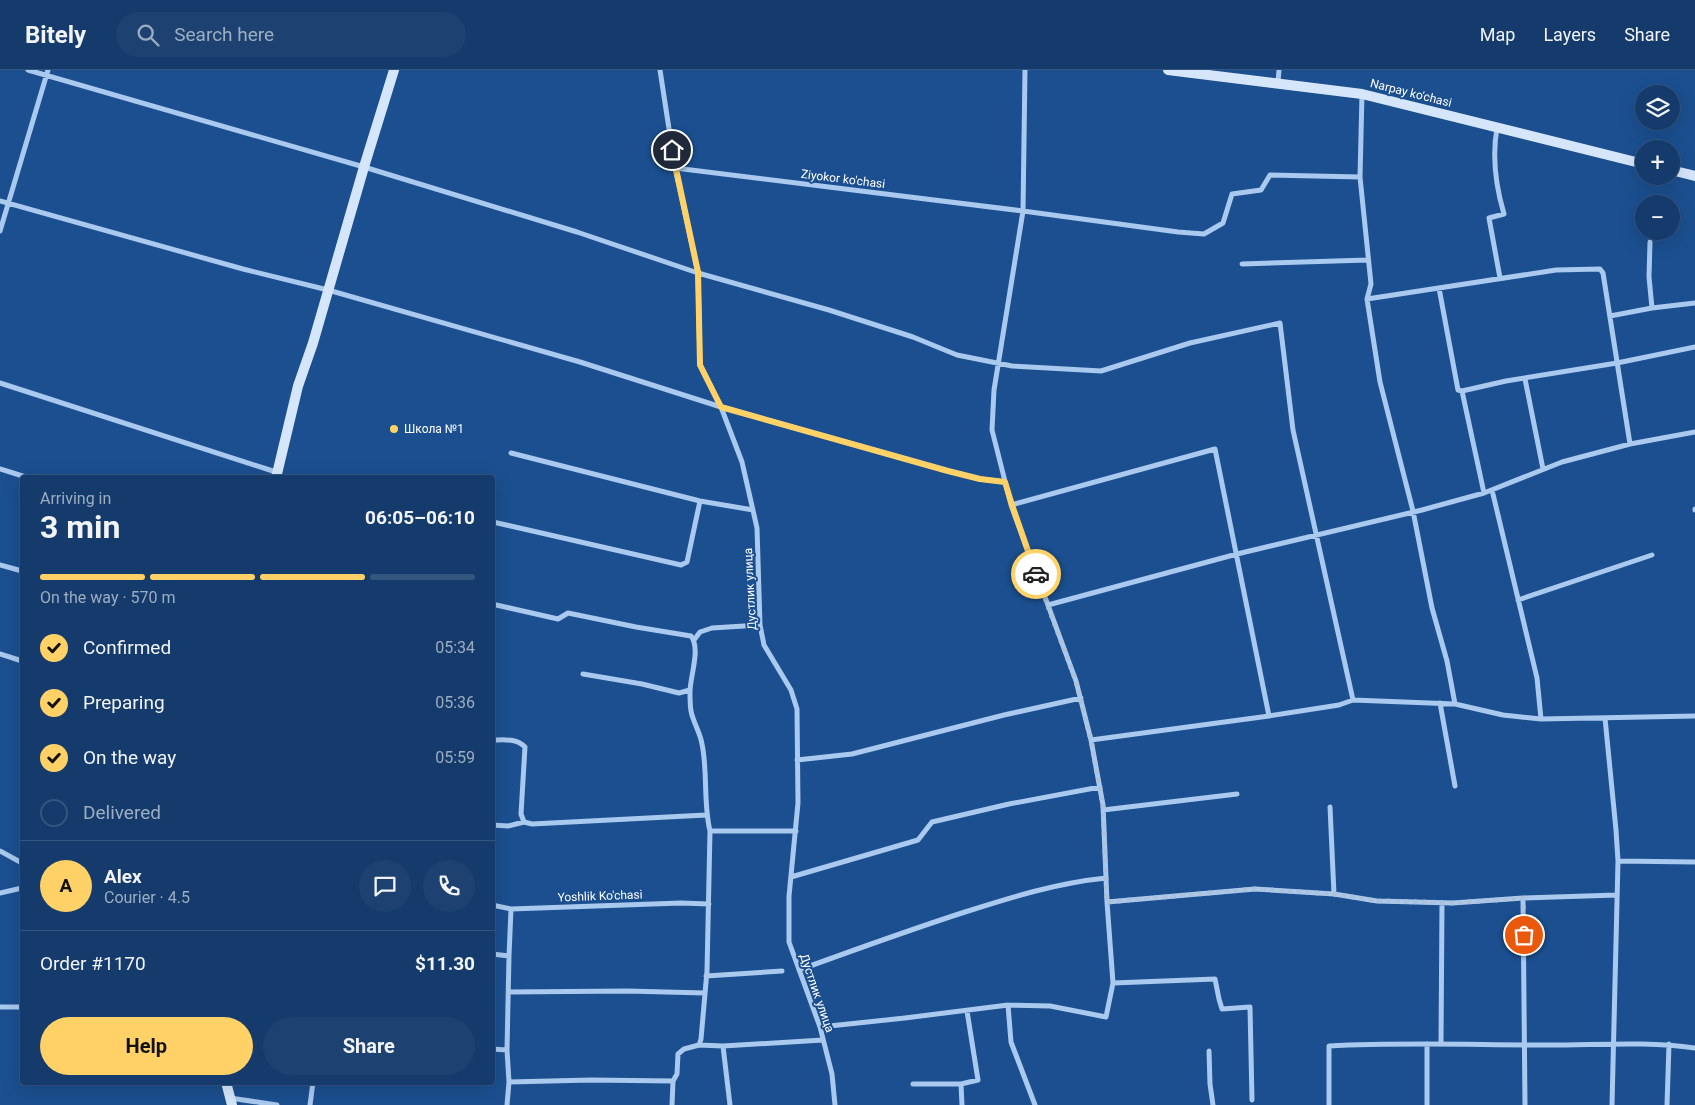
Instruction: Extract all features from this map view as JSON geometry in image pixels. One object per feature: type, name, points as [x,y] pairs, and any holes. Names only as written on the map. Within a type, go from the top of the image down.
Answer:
[{"type":"main road","points":[[276,475],[298,386],[313,344],[394,70]]},
{"type":"main road","name":"Narpay ko'chasi","points":[[1168,70],[1278,82],[1362,94],[1635,162]]},
{"type":"main road","points":[[1680,172],[1695,176]]},
{"type":"main road","points":[[227,1085],[231,1102]]},
{"type":"street","points":[[28,70],[364,167],[577,232],[698,272],[829,310],[913,337],[956,355],[999,364],[1101,370],[1190,343],[1280,323],[1293,430],[1353,700]]},
{"type":"street","points":[[0,231],[48,70]]},
{"type":"street","name":"Дустлик улица","points":[[660,70],[675,168],[698,272],[700,365],[721,407],[742,462],[753,510],[757,528],[760,625],[764,645],[791,690],[797,709],[798,803],[788,896],[789,942],[820,1027],[832,1074],[835,1105]]},
{"type":"street","points":[[820,1027],[1008,1005],[1050,1006],[1106,1018],[1113,983],[1103,810],[1091,740],[1076,681],[1012,505],[992,430],[994,390],[1023,211],[1025,70]]},
{"type":"street","points":[[1278,82],[1279,70]]},
{"type":"street","points":[[1362,94],[1360,177],[1371,284],[1367,300],[1380,382],[1413,511],[1432,608],[1447,661],[1455,704]]},
{"type":"street","points":[[1497,127],[1494,144],[1498,186],[1504,214],[1488,218],[1500,278]]},
{"type":"street","name":"Ziyokor ko'chasi","points":[[675,168],[1204,234],[1223,223],[1232,194],[1261,190],[1270,175],[1360,177]]},
{"type":"street","points":[[0,201],[243,269],[328,290],[580,362],[721,407],[948,471],[980,479],[1005,482]]},
{"type":"street","points":[[1650,242],[1649,277],[1652,308]]},
{"type":"street","points":[[1242,264],[1368,260]]},
{"type":"street","points":[[1367,300],[1556,270],[1600,269],[1603,273],[1630,444]]},
{"type":"street","points":[[1439,288],[1458,390],[1462,391],[1695,347]]},
{"type":"street","points":[[1610,316],[1652,308],[1695,303]]},
{"type":"street","points":[[1525,379],[1543,470]]},
{"type":"street","points":[[0,383],[276,475]]},
{"type":"street","points":[[1462,391],[1484,493]]},
{"type":"street","points":[[1048,605],[1238,554],[1484,493],[1562,462],[1630,444],[1695,432]]},
{"type":"street","points":[[1012,505],[1215,450],[1238,554],[1269,716]]},
{"type":"street","points":[[511,453],[700,501],[753,510]]},
{"type":"street","points":[[0,468],[20,475]]},
{"type":"street","points":[[1492,490],[1536,678],[1541,719]]},
{"type":"street","points":[[495,522],[681,565],[687,562],[700,501]]},
{"type":"street","points":[[1518,600],[1652,555]]},
{"type":"street","points":[[0,564],[20,570]]},
{"type":"street","points":[[495,605],[558,620],[568,613],[691,636],[694,640],[696,648],[690,690],[691,712],[702,742],[706,770],[706,815],[710,831],[706,976],[699,1045]]},
{"type":"street","points":[[694,640],[700,632],[712,628],[760,625]]},
{"type":"street","points":[[0,654],[20,660]]},
{"type":"street","points":[[583,674],[642,684],[679,693],[690,690]]},
{"type":"street","points":[[797,760],[852,754],[988,718],[1081,698]]},
{"type":"street","points":[[1091,740],[1269,716],[1339,705],[1353,700],[1455,704],[1504,715],[1541,719],[1695,716]]},
{"type":"street","points":[[1440,703],[1455,786]]},
{"type":"street","points":[[1605,718],[1618,860],[1612,1105]]},
{"type":"street","points":[[495,740],[520,742],[525,748],[521,814],[524,822]]},
{"type":"street","points":[[791,877],[918,840],[932,822],[1009,804],[1100,787]]},
{"type":"street","points":[[1103,810],[1237,794]]},
{"type":"street","points":[[1330,807],[1334,894]]},
{"type":"street","points":[[495,825],[508,826],[524,822],[532,824],[706,815]]},
{"type":"street","points":[[710,831],[796,831]]},
{"type":"street","points":[[0,851],[20,862]]},
{"type":"street","points":[[1618,860],[1695,862]]},
{"type":"street","points":[[799,970],[906,931],[1033,891],[1078,881],[1106,878]]},
{"type":"street","points":[[0,893],[20,888]]},
{"type":"street","points":[[1107,902],[1255,889],[1334,894],[1377,901],[1442,903],[1617,895]]},
{"type":"street","points":[[1523,898],[1526,1045],[1525,1105]]},
{"type":"street","name":"Yoshlik Ko'chasi","points":[[495,906],[511,909],[681,903],[709,904]]},
{"type":"street","points":[[1440,1044],[1442,903]]},
{"type":"street","points":[[507,1105],[509,1082],[511,909]]},
{"type":"street","points":[[495,954],[509,956]]},
{"type":"street","points":[[706,976],[782,971]]},
{"type":"street","points":[[1113,983],[1215,979],[1218,999],[1222,1009],[1250,1007],[1252,1100]]},
{"type":"street","points":[[509,992],[627,991],[705,993]]},
{"type":"street","points":[[1008,1005],[1011,1042],[1035,1105]]},
{"type":"street","points":[[0,1007],[20,1007]]},
{"type":"street","points":[[912,1084],[961,1084],[978,1080],[967,1010]]},
{"type":"street","points":[[672,1105],[673,1081],[677,1074],[678,1054],[684,1049],[699,1045],[723,1046],[823,1040]]},
{"type":"street","points":[[1329,1105],[1329,1046],[1382,1043],[1669,1044],[1695,1048]]},
{"type":"street","points":[[1427,1044],[1427,1105]]},
{"type":"street","points":[[1667,1105],[1669,1044]]},
{"type":"street","points":[[723,1046],[730,1105]]},
{"type":"street","points":[[495,1049],[508,1050]]},
{"type":"street","points":[[1209,1051],[1213,1105]]},
{"type":"street","points":[[509,1082],[590,1080],[673,1081]]},
{"type":"street","points":[[961,1084],[962,1105]]},
{"type":"street","points":[[310,1105],[313,1085]]},
{"type":"street","points":[[231,1102],[277,1105]]},
{"type":"way so far","points":[[1036,574],[1076,681],[1091,740],[1103,806],[1107,902],[1255,889],[1334,894],[1377,901],[1453,903],[1523,898],[1524,935]]},
{"type":"place","name":"Школа №1","points":[[394,429]]},
{"type":"route","points":[[672,150],[698,272],[700,365],[721,407],[948,471],[980,479],[1005,482],[1036,574]]}]
